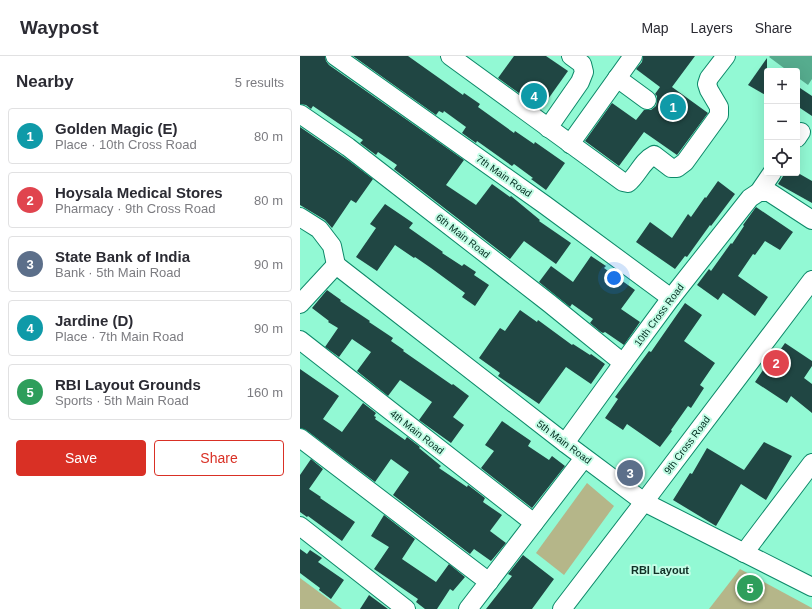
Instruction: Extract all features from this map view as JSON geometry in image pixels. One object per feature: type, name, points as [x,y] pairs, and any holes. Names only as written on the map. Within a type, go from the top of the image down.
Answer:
[{"type":"street","name":"7th Main Road","points":[[336,56],[545,205],[671,298]]},
{"type":"street","points":[[450,56],[623,182],[628,183],[634,178],[648,158],[654,155],[671,168],[677,168],[685,162],[719,115],[719,107],[707,84],[709,78],[726,56]]},
{"type":"street","points":[[548,128],[580,82],[584,72],[582,64],[571,56]]},
{"type":"street","points":[[570,144],[633,56]]},
{"type":"street","points":[[617,78],[647,100]]},
{"type":"street","name":"6th Main Road","points":[[300,114],[348,147],[622,363]]},
{"type":"street","name":"10th Cross Road","points":[[564,443],[671,298],[750,198],[759,192],[770,176]]},
{"type":"street","points":[[759,192],[769,192],[812,220]]},
{"type":"street","points":[[300,217],[319,229],[332,246],[336,265],[300,304]]},
{"type":"street","name":"5th Main Road","points":[[336,265],[564,443],[644,502],[812,587]]},
{"type":"street","name":"9th Cross Road","points":[[562,609],[812,280]]},
{"type":"street","name":"4th Main Road","points":[[300,340],[534,523]]},
{"type":"street","points":[[300,438],[489,582]]},
{"type":"street","points":[[468,609],[584,458]]},
{"type":"street","points":[[744,552],[812,463]]},
{"type":"street","points":[[300,526],[406,609]]},
{"type":"shaded area","points":[[812,56],[812,79],[808,85],[800,79],[800,68],[784,68],[769,57]]},
{"type":"shaded area","points":[[587,483],[614,506],[564,575],[536,553]]},
{"type":"shaded area","points":[[740,569],[812,608],[812,609],[709,609]]},
{"type":"shaded area","points":[[300,578],[342,609],[300,609]]},
{"type":"building","points":[[300,56],[325,56],[329,65],[464,160],[446,185],[476,205],[492,184],[510,197],[511,196],[540,220],[539,221],[571,243],[556,264],[524,241],[510,259],[394,169],[397,165],[378,152],[376,155],[360,143],[363,140],[313,106],[311,109],[306,105],[300,104]]},
{"type":"building","points":[[353,56],[408,56],[463,95],[464,93],[480,104],[478,107],[514,133],[515,131],[534,144],[535,142],[565,163],[546,190],[514,164],[512,166],[477,141],[476,143],[462,133],[466,127],[444,111],[443,113],[439,111],[436,115]]},
{"type":"building","points":[[514,56],[546,56],[568,71],[541,109],[498,78]]},
{"type":"building","points":[[643,56],[695,56],[672,87],[708,113],[677,155],[644,132],[619,166],[585,141],[612,103],[636,120],[644,110],[651,110],[656,106],[657,96],[655,94],[660,87],[636,69],[642,62]]},
{"type":"building","points":[[767,58],[767,68],[764,68],[764,94],[748,85]]},
{"type":"building","points":[[800,88],[812,96],[812,116],[800,108]]},
{"type":"building","points":[[300,127],[373,179],[356,203],[351,200],[332,228],[325,220],[300,205]]},
{"type":"building","points":[[800,174],[812,181],[812,203],[778,184],[783,176],[800,176]]},
{"type":"building","points":[[718,181],[735,194],[687,257],[685,256],[675,269],[636,242],[650,222],[672,238],[688,214],[691,217]]},
{"type":"building","points":[[385,204],[413,223],[409,228],[443,252],[442,253],[462,266],[464,264],[476,272],[474,275],[489,285],[475,306],[462,297],[465,293],[415,257],[414,258],[395,245],[377,271],[356,257],[376,228],[370,224]]},
{"type":"building","points":[[756,207],[793,232],[780,250],[765,241],[755,255],[753,254],[738,276],[768,297],[755,316],[723,293],[718,300],[697,285],[709,269],[711,271],[731,243],[732,244]]},
{"type":"building","points":[[591,256],[606,266],[604,268],[635,290],[621,309],[640,322],[624,345],[605,332],[601,332],[590,323],[593,319],[572,304],[570,307],[539,282],[551,266],[573,282]]},
{"type":"building","points":[[327,290],[341,300],[340,301],[393,338],[391,341],[404,350],[403,351],[469,396],[453,417],[464,425],[451,443],[419,420],[432,402],[400,380],[388,396],[357,371],[371,352],[352,339],[339,357],[325,347],[338,328],[328,322],[329,321],[312,308]]},
{"type":"building","points":[[685,303],[702,315],[684,341],[715,363],[700,385],[704,388],[691,408],[688,406],[660,447],[627,424],[623,430],[605,418],[618,399],[615,397],[649,351],[651,352]]},
{"type":"building","points":[[520,310],[537,322],[538,320],[572,345],[573,344],[590,355],[591,354],[605,364],[591,384],[566,367],[539,404],[498,376],[500,373],[479,358],[500,328],[505,331]]},
{"type":"building","points":[[785,343],[812,361],[812,366],[804,378],[812,384],[812,413],[791,396],[787,403],[755,382],[767,364],[769,366]]},
{"type":"building","points":[[300,369],[339,396],[323,419],[342,432],[363,403],[376,413],[374,416],[376,417],[375,419],[405,440],[407,437],[441,466],[439,468],[467,487],[468,485],[485,498],[483,502],[502,515],[490,531],[506,543],[491,561],[474,549],[470,554],[393,495],[409,472],[391,459],[375,482],[306,430],[300,428]]},
{"type":"building","points":[[502,421],[531,441],[528,446],[549,460],[552,456],[565,466],[532,508],[481,468],[494,451],[485,445]]},
{"type":"building","points":[[764,442],[792,456],[766,500],[741,484],[716,526],[673,500],[690,473],[692,474],[707,448],[744,470]]},
{"type":"building","points":[[311,459],[323,469],[309,489],[355,522],[342,541],[308,516],[307,517],[300,512],[300,475]]},
{"type":"building","points":[[384,515],[415,539],[402,559],[436,582],[449,564],[465,577],[453,591],[450,589],[437,609],[425,609],[416,602],[418,599],[374,569],[389,547],[371,536]]},
{"type":"building","points":[[300,549],[307,554],[310,550],[322,558],[318,562],[344,580],[331,599],[319,590],[320,588],[300,573]]},
{"type":"building","points":[[523,555],[554,579],[532,609],[486,609],[512,576],[508,574]]},
{"type":"building","points":[[369,595],[388,609],[360,609]]},
{"type":"place","name":"Jardine (D)","points":[[534,96]]},
{"type":"place","name":"Golden Magic (E)","points":[[673,107]]},
{"type":"place","name":"Hoysala Medical Stores","points":[[776,363]]},
{"type":"place","name":"State Bank of India","points":[[630,473]]},
{"type":"place","name":"RBI Layout Grounds","points":[[750,588]]},
{"type":"district","name":"RBI Layout","points":[[660,570]]}]
